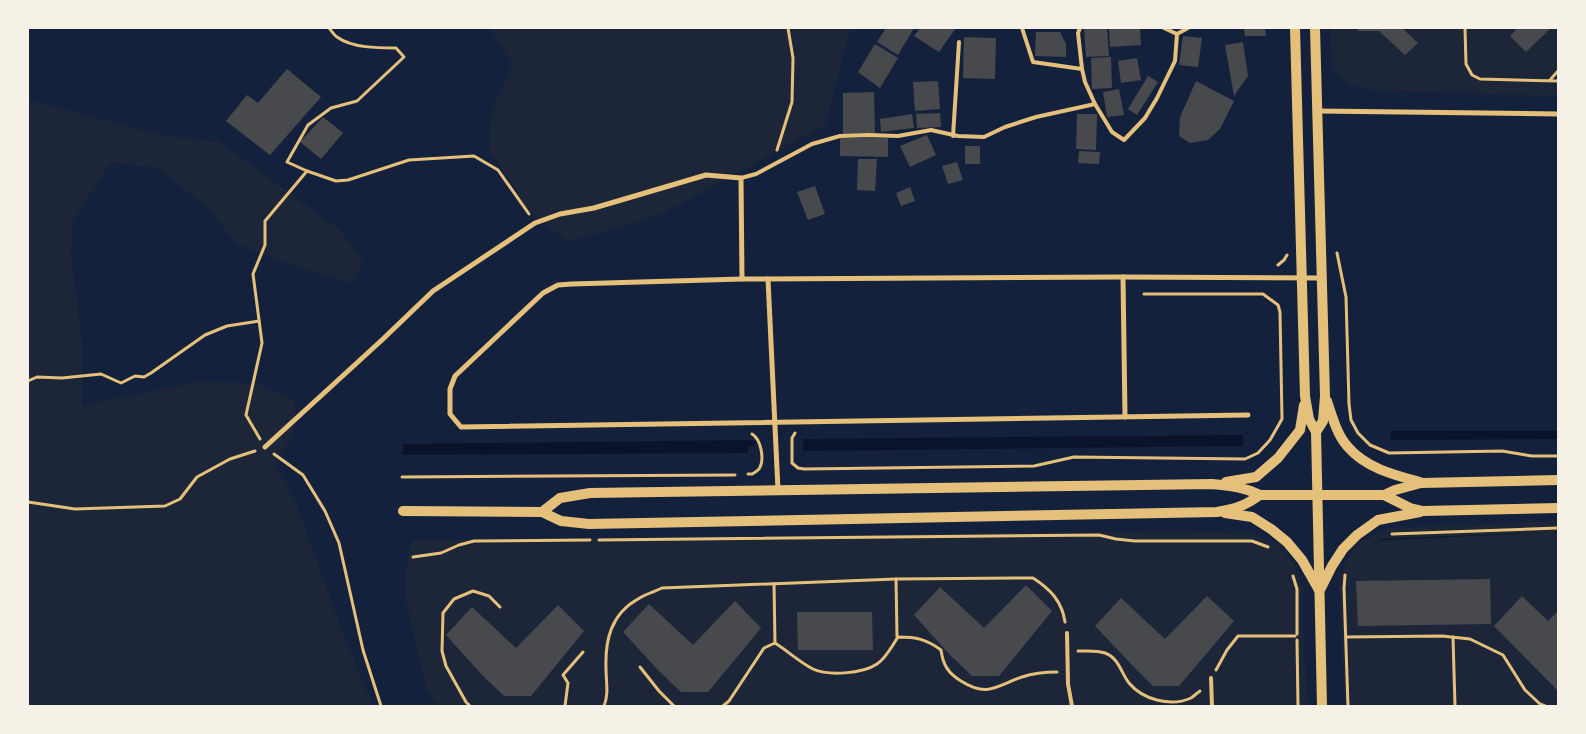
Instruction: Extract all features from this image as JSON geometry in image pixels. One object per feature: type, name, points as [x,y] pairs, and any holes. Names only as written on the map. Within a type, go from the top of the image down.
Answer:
[{"type":"main road","points":[[1295,28],[1305,396],[1309,420],[1316,432],[1322,706]]},
{"type":"main road","points":[[1315,28],[1325,396],[1323,421],[1316,432]]},
{"type":"main road","points":[[1212,484],[1256,477],[1278,458],[1300,430],[1305,396]]},
{"type":"main road","points":[[1325,396],[1335,425],[1347,446],[1367,464],[1421,483]]},
{"type":"main road","points":[[542,512],[560,498],[590,493],[1212,484],[1248,489],[1260,495],[1384,495],[1421,483],[1558,480]]},
{"type":"main road","points":[[1217,512],[1248,504],[1260,495]]},
{"type":"main road","points":[[1384,495],[1410,508],[1422,511]]},
{"type":"main road","points":[[1319,591],[1343,549],[1357,535],[1378,520],[1422,511],[1558,508]]},
{"type":"main road","points":[[403,511],[542,512],[562,521],[589,524],[1217,512],[1252,517],[1271,528],[1287,542],[1302,560],[1319,591]]},
{"type":"street","points":[[1317,111],[1558,114]]},
{"type":"street","points":[[265,447],[433,291],[536,223],[560,214],[603,205],[706,175],[741,178],[742,279]]},
{"type":"street","points":[[1122,277],[1125,417]]},
{"type":"street","points":[[1248,415],[461,427],[450,414],[450,389],[455,376],[544,293],[558,286],[572,284],[742,279],[1322,278]]},
{"type":"street","points":[[768,279],[778,490]]},
{"type":"lane","points":[[1022,28],[1033,62],[1082,70]]},
{"type":"lane","points":[[1080,28],[1078,33],[1085,82],[1112,132],[1124,140],[1145,118],[1164,83],[1175,61],[1177,34]]},
{"type":"lane","points":[[1164,28],[1177,34]]},
{"type":"lane","points":[[1177,34],[1188,28]]},
{"type":"lane","points":[[953,136],[959,42]]},
{"type":"lane","points":[[741,178],[756,174],[812,144],[840,136],[898,136],[931,130],[953,136],[984,137],[1005,127],[1036,117],[1096,104]]},
{"type":"lane","points":[[1067,633],[1067,672],[1072,706]]},
{"type":"lane","points":[[1211,678],[1212,706]]},
{"type":"path","points":[[329,28],[336,37],[355,45],[375,48],[396,48],[404,57],[357,101],[331,108],[308,125],[286,162],[336,181],[348,180],[409,160],[474,156],[498,170],[536,223]]},
{"type":"path","points":[[772,165],[792,102],[793,58],[788,28]]},
{"type":"path","points":[[1465,28],[1466,64],[1472,75],[1480,79],[1558,81]]},
{"type":"path","points":[[1550,80],[1558,72]]},
{"type":"path","points":[[307,171],[265,221],[265,245],[253,274],[262,343],[246,415],[265,447],[303,475],[325,511],[339,543],[363,650],[381,706]]},
{"type":"path","points":[[1336,249],[1346,297],[1351,420],[1358,433],[1370,445],[1389,453],[1502,451],[1532,456],[1558,456]]},
{"type":"path","points":[[1274,266],[1284,260],[1288,253]]},
{"type":"path","points":[[28,381],[37,377],[62,378],[101,374],[120,383],[135,376],[144,377],[205,336],[227,326],[259,321]]},
{"type":"path","points":[[402,477],[752,474],[759,468],[761,445],[757,437],[750,432]]},
{"type":"path","points":[[28,502],[75,509],[165,506],[180,499],[197,477],[230,459],[265,447]]},
{"type":"path","points":[[1386,534],[1558,528]]},
{"type":"path","points":[[413,558],[441,553],[459,545],[474,542],[1079,535],[1099,535],[1135,541],[1252,541],[1268,547],[1274,552]]},
{"type":"path","points":[[1348,567],[1344,588],[1348,706]]},
{"type":"path","points":[[1290,569],[1297,589],[1298,706]]},
{"type":"path","points":[[604,706],[607,698],[606,647],[610,630],[620,614],[636,599],[662,588],[896,580],[1033,578],[1046,586],[1059,601],[1067,633]]},
{"type":"path","points":[[775,643],[814,669],[833,674],[862,670],[876,665],[887,654],[897,638],[896,580]]},
{"type":"path","points":[[774,584],[775,643]]},
{"type":"path","points":[[470,706],[446,666],[442,650],[443,614],[454,599],[473,591],[489,596],[500,607]]},
{"type":"path","points":[[1067,650],[1106,653],[1119,665],[1129,683],[1139,692],[1153,699],[1169,702],[1190,698],[1206,687],[1227,650],[1238,636],[1296,637]]},
{"type":"path","points":[[897,638],[914,637],[930,642],[941,650],[943,663],[949,672],[973,689],[988,690],[1039,672],[1067,672]]},
{"type":"path","points":[[1346,637],[1453,637],[1470,639],[1503,655],[1525,690],[1540,704],[1545,706]]},
{"type":"path","points":[[1453,637],[1455,706]]},
{"type":"path","points":[[722,706],[729,702],[764,648],[775,643]]},
{"type":"path","points":[[565,706],[568,683],[562,675],[583,652]]},
{"type":"path","points":[[640,667],[674,706]]},
{"type":"shaded area","points":[[489,28],[850,28],[825,125],[663,214],[569,242],[527,210],[513,185],[489,150],[492,110],[513,63]]},
{"type":"shaded area","points":[[1331,28],[1558,28],[1558,96],[1380,91],[1348,85],[1332,68]]},
{"type":"shaded area","points":[[28,100],[166,136],[218,141],[340,230],[363,261],[352,283],[299,268],[235,243],[208,208],[158,168],[110,163],[72,222],[71,252],[82,347],[82,405],[196,382],[257,383],[295,401],[293,432],[275,463],[297,506],[340,625],[373,706],[28,706]]},
{"type":"shaded area","points":[[1391,431],[1558,431],[1558,439],[1391,440]]},
{"type":"shaded area","points":[[1243,435],[1243,446],[803,451],[803,439]]},
{"type":"shaded area","points":[[748,440],[748,453],[403,455],[403,444]]},
{"type":"shaded area","points":[[1558,521],[1558,706],[1345,706],[1339,575],[1358,543],[1389,528]]},
{"type":"shaded area","points":[[1175,531],[1250,533],[1278,544],[1295,566],[1303,589],[1303,635],[1308,706],[439,706],[427,691],[406,600],[406,569],[412,540]]},
{"type":"shaded area","points":[[1558,532],[1383,540],[1369,546],[1383,539]]},
{"type":"building","points":[[886,28],[914,28],[898,55],[877,42]]},
{"type":"building","points":[[920,28],[956,28],[939,52],[914,36]]},
{"type":"building","points":[[1084,28],[1107,28],[1109,56],[1086,57]]},
{"type":"building","points":[[1109,28],[1140,28],[1141,45],[1110,47]]},
{"type":"building","points":[[1244,28],[1265,28],[1266,36],[1245,36]]},
{"type":"building","points":[[1358,28],[1402,28],[1418,43],[1405,55],[1379,31],[1358,31]]},
{"type":"building","points":[[1518,28],[1551,28],[1526,52],[1510,36]]},
{"type":"building","points":[[1036,32],[1060,32],[1066,44],[1066,57],[1035,56]]},
{"type":"building","points":[[1183,36],[1202,38],[1198,67],[1179,65]]},
{"type":"building","points":[[964,37],[996,38],[995,79],[963,78]]},
{"type":"building","points":[[1243,42],[1248,76],[1234,96],[1225,45]]},
{"type":"building","points":[[875,44],[898,58],[880,88],[858,72]]},
{"type":"building","points":[[1111,57],[1112,88],[1092,89],[1091,58]]},
{"type":"building","points":[[1137,58],[1141,80],[1121,83],[1118,61]]},
{"type":"building","points":[[287,69],[321,97],[270,155],[226,121],[247,95],[258,103]]},
{"type":"building","points":[[1148,76],[1158,82],[1137,115],[1128,109]]},
{"type":"building","points":[[938,81],[940,109],[915,111],[913,82]]},
{"type":"building","points":[[1196,81],[1234,101],[1220,129],[1208,140],[1190,143],[1179,136],[1180,117]]},
{"type":"building","points":[[1119,89],[1124,115],[1107,117],[1103,92]]},
{"type":"building","points":[[874,92],[875,133],[843,134],[843,93]]},
{"type":"building","points":[[940,113],[941,127],[917,128],[916,114]]},
{"type":"building","points":[[912,114],[914,128],[881,132],[880,119]]},
{"type":"building","points":[[1077,114],[1097,114],[1096,150],[1076,149]]},
{"type":"building","points":[[323,117],[343,133],[321,159],[300,142]]},
{"type":"building","points":[[927,135],[936,155],[910,167],[900,146]]},
{"type":"building","points":[[840,138],[888,138],[888,157],[840,156]]},
{"type":"building","points":[[965,146],[980,146],[980,164],[965,164]]},
{"type":"building","points":[[1079,151],[1100,152],[1099,164],[1078,163]]},
{"type":"building","points":[[858,159],[877,159],[875,191],[857,190]]},
{"type":"building","points":[[957,162],[963,180],[948,184],[942,166]]},
{"type":"building","points":[[815,186],[825,214],[808,220],[797,192]]},
{"type":"building","points":[[910,187],[915,201],[901,206],[896,193]]},
{"type":"building","points":[[1490,579],[1491,624],[1358,626],[1356,581]]},
{"type":"building","points":[[1026,585],[1052,611],[999,676],[972,676],[914,615],[940,587],[984,628]]},
{"type":"building","points":[[1207,596],[1234,621],[1179,686],[1153,686],[1095,626],[1121,598],[1165,639]]},
{"type":"building","points":[[1522,596],[1548,621],[1558,611],[1557,690],[1494,626]]},
{"type":"building","points":[[735,601],[761,628],[708,692],[681,692],[623,632],[649,604],[693,645]]},
{"type":"building","points":[[558,605],[584,631],[531,696],[504,696],[446,635],[472,607],[516,648]]},
{"type":"building","points":[[797,612],[872,612],[873,650],[798,650]]},
{"type":"waterway","points":[[742,443],[753,443]]}]
